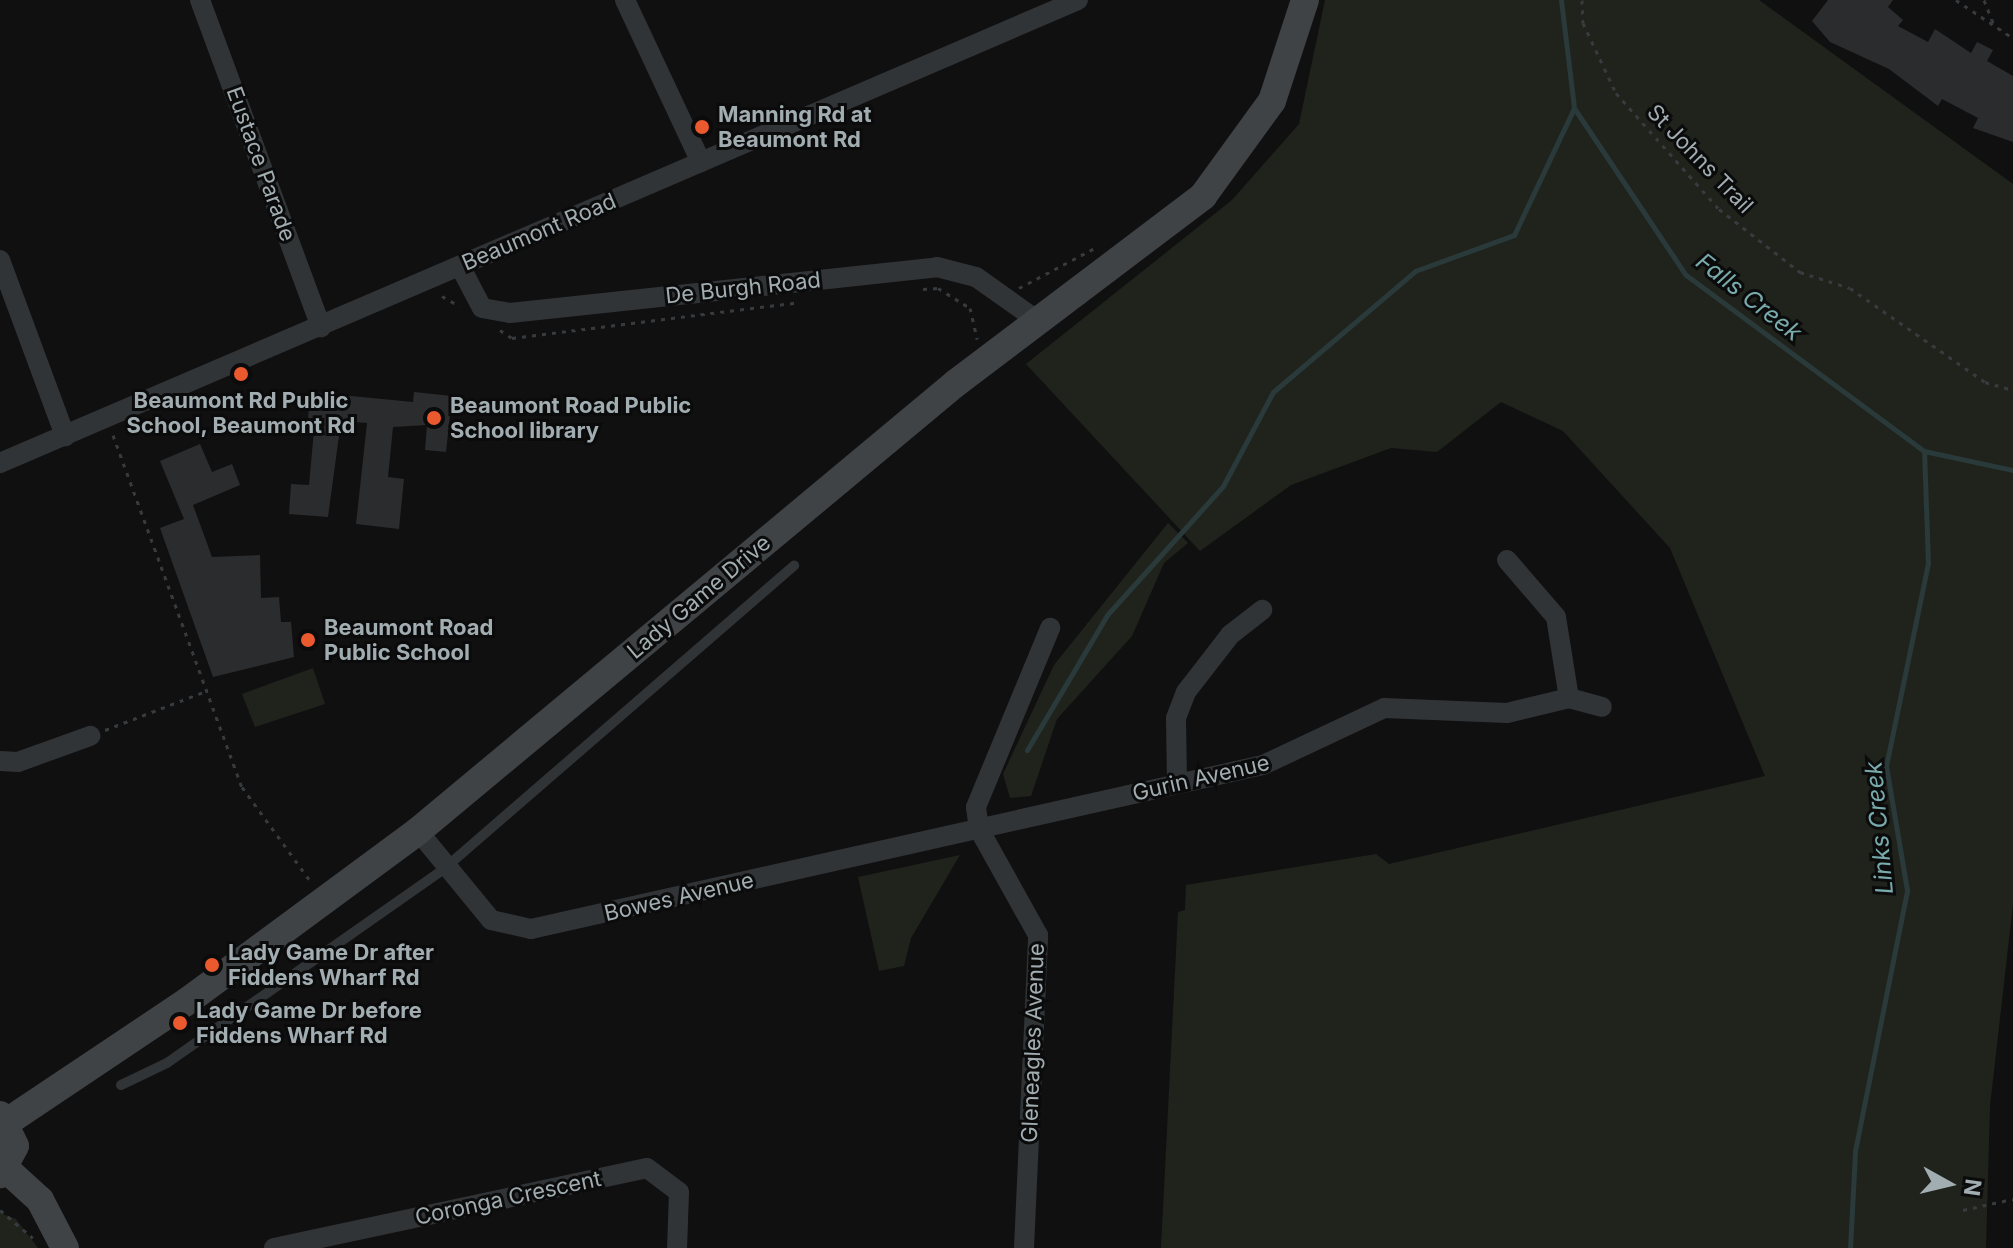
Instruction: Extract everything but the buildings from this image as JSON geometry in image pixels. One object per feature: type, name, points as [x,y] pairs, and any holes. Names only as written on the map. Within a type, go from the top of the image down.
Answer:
[{"type":"main road","name":"Lady Game Drive","points":[[4,1118],[189,1000],[418,831],[1027,312],[1203,196],[1230,167],[1272,101],[1305,0]]},
{"type":"main road","points":[[4,1118],[15,1146],[3,1172],[40,1200],[65,1248]]},
{"type":"street","name":"Eustace Parade","points":[[200,0],[321,327]]},
{"type":"street","points":[[625,0],[701,162]]},
{"type":"street","name":"Beaumont Road","points":[[0,463],[1078,0]]},
{"type":"street","points":[[0,260],[65,436]]},
{"type":"street","name":"De Burgh Road","points":[[460,266],[482,308],[510,313],[937,267],[976,277],[1027,312]]},
{"type":"street","points":[[1507,560],[1556,617],[1569,698]]},
{"type":"street","points":[[1177,783],[1173,751],[1186,692],[1230,635],[1262,610]]},
{"type":"street","name":"Gleneagles Avenue","points":[[1024,1248],[1038,935],[979,829],[978,789],[1050,628]]},
{"type":"street","name":"Gurin Avenue","points":[[979,829],[1287,757],[1384,708],[1507,713],[1569,698],[1602,707]]},
{"type":"street","points":[[0,761],[18,762],[90,736]]},
{"type":"street","name":"Bowes Avenue","points":[[418,831],[445,868],[491,920],[531,929],[979,829]]},
{"type":"street","name":"Coronga Crescent","points":[[274,1248],[647,1168],[679,1192],[677,1248]]},
{"type":"lane","name":"Lady Game Drive","points":[[121,1085],[167,1063],[445,868],[794,566]]},
{"type":"path","name":"St Johns Trail","points":[[1582,0],[1583,23],[1616,93],[1719,209],[1800,272],[1850,288],[1985,382],[2013,390]]},
{"type":"path","points":[[1956,0],[2013,38]]},
{"type":"path","points":[[1984,0],[1996,28]]},
{"type":"path","points":[[1979,18],[1987,10]]},
{"type":"path","points":[[1027,312],[1020,281],[1107,242]]},
{"type":"path","points":[[916,289],[938,288],[970,308],[977,348]]},
{"type":"path","points":[[778,305],[803,302]]},
{"type":"path","points":[[107,418],[242,787],[313,885]]},
{"type":"path","points":[[90,736],[206,691]]},
{"type":"path","points":[[1963,1210],[2013,1199]]},
{"type":"path","points":[[0,1210],[24,1224],[40,1248]]},
{"type":"shaded area","points":[[1325,0],[1759,0],[2013,184],[2013,904],[1990,1106],[1986,1248],[1161,1248],[1178,912],[1185,910],[1186,885],[1376,854],[1389,864],[1765,776],[1670,548],[1563,431],[1501,402],[1437,452],[1391,448],[1291,485],[1200,551],[1026,364],[1232,200],[1299,124]]},
{"type":"shaded area","points":[[1168,523],[1188,543],[1164,563],[1132,636],[1057,719],[1031,796],[1010,798],[1003,774],[1054,665]]},
{"type":"shaded area","points":[[313,668],[325,704],[255,727],[242,694]]},
{"type":"shaded area","points":[[960,855],[911,938],[904,966],[879,971],[858,877]]},
{"type":"shaded area","points":[[0,1213],[16,1219],[38,1248],[0,1248]]},
{"type":"waterway","name":"Falls Creek","points":[[1561,0],[1574,108],[1686,275],[1924,451],[2013,470]]},
{"type":"waterway","points":[[1027,750],[1107,615],[1223,486],[1273,392],[1415,271],[1514,235],[1574,108]]},
{"type":"waterway","name":"Links Creek","points":[[1850,1248],[1855,1151],[1907,890],[1886,766],[1928,564],[1924,451]]},
{"type":"place","name":"Manning Rd at Beaumont Rd","points":[[702,127]]},
{"type":"place","name":"Beaumont Rd Public School, Beaumont Rd","points":[[241,374]]},
{"type":"place","name":"Beaumont Road Public School library","points":[[434,418]]},
{"type":"place","name":"Beaumont Road Public School","points":[[308,640]]},
{"type":"place","name":"Lady Game Dr after Fiddens Wharf Rd","points":[[212,965]]},
{"type":"place","name":"Lady Game Dr before Fiddens Wharf Rd","points":[[180,1023]]}]
